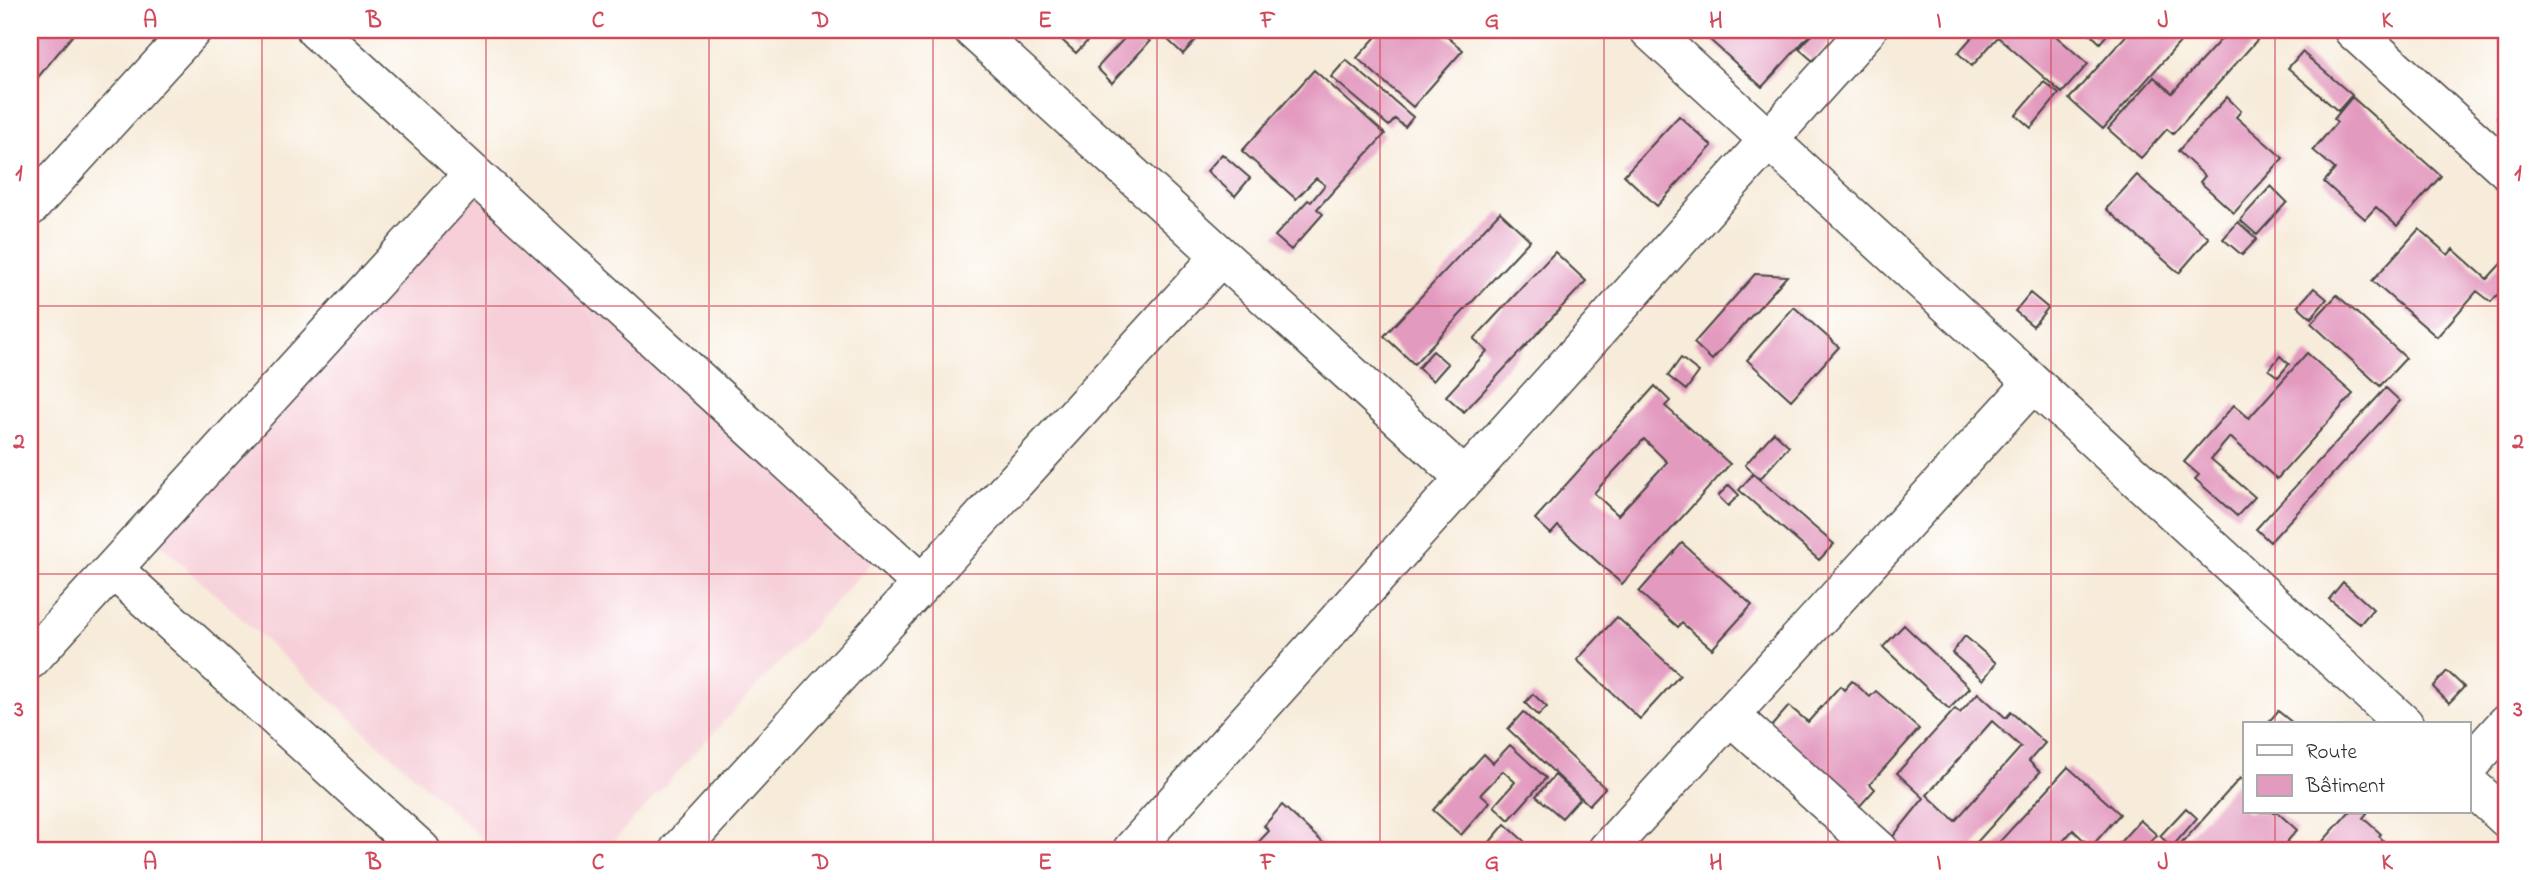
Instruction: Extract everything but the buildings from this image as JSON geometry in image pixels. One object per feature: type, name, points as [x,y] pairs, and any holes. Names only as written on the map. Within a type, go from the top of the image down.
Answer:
[{"type":"street","points":[[30,207],[192,30]]},
{"type":"street","points":[[316,30],[922,583]]},
{"type":"street","points":[[973,30],[1465,478]]},
{"type":"street","points":[[1649,30],[2402,722]]},
{"type":"street","points":[[1132,850],[1867,30]]},
{"type":"street","points":[[2353,30],[2507,170]]},
{"type":"street","points":[[30,660],[473,174]]},
{"type":"street","points":[[679,850],[1221,256]]},
{"type":"street","points":[[1607,850],[2033,383]]},
{"type":"street","points":[[113,569],[421,850]]},
{"type":"street","points":[[1730,715],[1879,850]]},
{"type":"street","points":[[2470,764],[2507,723]]},
{"type":"street","points":[[2470,785],[2507,819]]},
{"type":"shaded area","points":[[475,193],[874,560],[605,850],[495,850],[149,534]]}]
